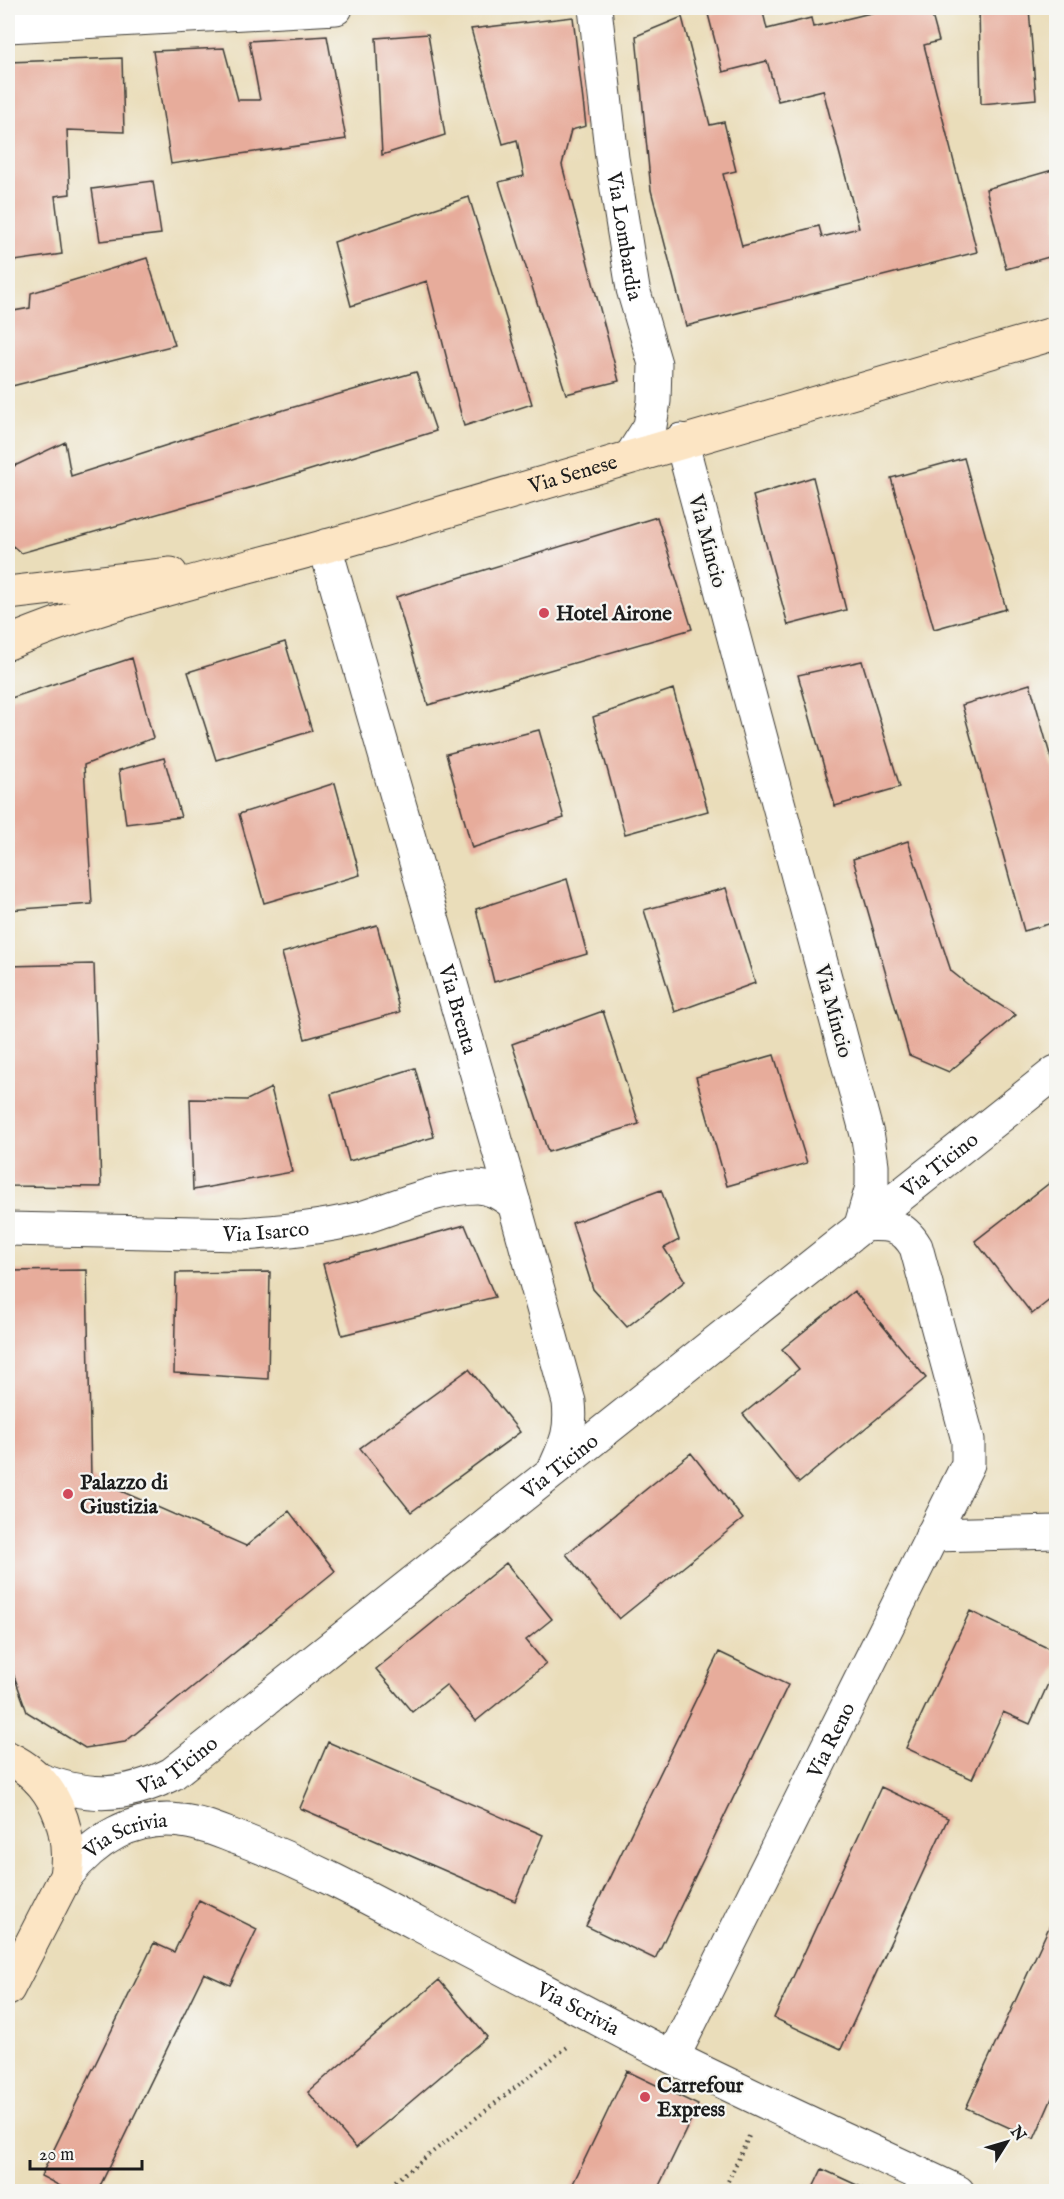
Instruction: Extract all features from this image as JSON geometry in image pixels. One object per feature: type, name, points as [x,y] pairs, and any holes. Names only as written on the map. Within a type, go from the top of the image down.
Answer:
[{"type":"main road","name":"Via Senese","points":[[8,643],[89,612],[325,546],[681,440],[1056,333]]},
{"type":"main road","points":[[8,593],[45,590],[129,577],[236,571]]},
{"type":"main road","name":"Via Senese","points":[[8,611],[89,612]]},
{"type":"main road","points":[[8,1758],[38,1779],[48,1792],[63,1822],[68,1858],[66,1876],[8,1989]]},
{"type":"street","points":[[8,26],[336,8]]},
{"type":"street","name":"Via Lombardia","points":[[595,8],[612,158],[633,289],[655,364],[654,401],[650,426],[631,456]]},
{"type":"street","name":"Via Mincio","points":[[681,440],[868,1138],[872,1187],[861,1226]]},
{"type":"street","name":"Via Brenta","points":[[325,546],[569,1402],[571,1423],[567,1442],[554,1471]]},
{"type":"street","name":"Via Ticino","points":[[38,1779],[80,1792],[103,1794],[149,1785],[172,1774],[1056,1072]]},
{"type":"street","name":"Via Isarco","points":[[8,1229],[242,1234],[280,1231],[358,1218],[458,1188],[480,1187],[495,1191],[514,1203]]},
{"type":"street","points":[[861,1226],[884,1224],[900,1228],[909,1235],[916,1247],[968,1440],[968,1464],[932,1536],[1056,1532]]},
{"type":"street","name":"Via Reno","points":[[673,2057],[932,1536]]},
{"type":"street","name":"Via Scrivia","points":[[192,1759],[184,1770],[181,1785],[182,1798],[191,1817],[199,1824]]},
{"type":"street","name":"Via Scrivia","points":[[66,1876],[80,1858],[98,1842],[118,1831],[140,1823],[160,1820],[180,1820],[199,1824],[286,1857],[673,2057],[958,2192]]},
{"type":"path","points":[[381,2192],[602,2020]]},
{"type":"path","points":[[723,2192],[765,2101]]},
{"type":"building","points":[[734,8],[762,8],[767,29],[811,18],[813,27],[891,8],[930,8],[939,41],[924,45],[977,252],[686,326],[651,190],[636,36],[682,17],[710,125],[724,122],[736,171],[723,174],[742,246],[819,226],[822,237],[859,228],[823,90],[778,101],[767,61],[723,72],[708,14]]},
{"type":"building","points":[[979,8],[1029,8],[1036,99],[981,104]]},
{"type":"building","points":[[573,17],[586,126],[571,130],[562,165],[619,381],[566,394],[499,182],[524,176],[517,140],[503,144],[471,29]]},
{"type":"building","points":[[428,34],[445,135],[382,155],[376,38]]},
{"type":"building","points":[[327,36],[346,139],[171,164],[153,51],[224,48],[238,100],[260,100],[249,41]]},
{"type":"building","points":[[122,58],[124,132],[67,130],[70,194],[55,196],[62,254],[8,262],[8,62]]},
{"type":"building","points":[[1056,169],[1056,255],[1006,269],[986,189]]},
{"type":"building","points":[[153,181],[161,234],[100,241],[92,189]]},
{"type":"building","points":[[469,197],[532,404],[464,426],[427,281],[351,306],[334,242]]},
{"type":"building","points":[[147,258],[175,345],[8,387],[8,312],[30,308],[31,293]]},
{"type":"building","points":[[416,372],[436,431],[294,475],[21,553],[8,542],[8,469],[65,442],[71,476],[217,429]]},
{"type":"building","points":[[964,458],[1006,609],[934,629],[891,478]]},
{"type":"building","points":[[813,477],[846,610],[788,625],[753,496]]},
{"type":"building","name":"Hotel Airone","points":[[657,517],[692,629],[428,705],[396,597]]},
{"type":"building","points":[[285,642],[312,731],[216,760],[188,672]]},
{"type":"building","points":[[132,658],[153,738],[84,765],[92,904],[8,910],[8,699]]},
{"type":"building","points":[[862,661],[900,787],[835,806],[798,675]]},
{"type":"building","points":[[1030,684],[1056,776],[1056,922],[1024,931],[962,705]]},
{"type":"building","points":[[673,689],[708,811],[625,834],[593,717]]},
{"type":"building","points":[[539,730],[564,818],[472,848],[446,754]]},
{"type":"building","points":[[164,758],[181,817],[126,824],[119,770]]},
{"type":"building","points":[[335,783],[360,875],[264,903],[239,814]]},
{"type":"building","points":[[908,841],[951,971],[971,987],[1016,1015],[949,1072],[909,1055],[853,859]]},
{"type":"building","points":[[567,879],[587,954],[494,982],[476,909]]},
{"type":"building","points":[[726,888],[755,983],[675,1012],[644,910]]},
{"type":"building","points":[[377,925],[400,1012],[305,1039],[282,953]]},
{"type":"building","points":[[94,964],[101,1187],[8,1186],[8,966]]},
{"type":"building","points":[[603,1011],[639,1124],[548,1152],[512,1044]]},
{"type":"building","points":[[774,1055],[807,1163],[727,1186],[696,1077]]},
{"type":"building","points":[[415,1068],[434,1137],[349,1161],[331,1094]]},
{"type":"building","points":[[271,1088],[292,1172],[193,1190],[190,1099],[247,1100]]},
{"type":"building","points":[[1056,1178],[1056,1295],[1032,1314],[975,1241]]},
{"type":"building","points":[[661,1190],[679,1240],[664,1248],[685,1281],[627,1327],[593,1289],[572,1223]]},
{"type":"building","points":[[465,1225],[495,1297],[342,1335],[323,1264]]},
{"type":"building","name":"Palazzo di Giustizia","points":[[87,1270],[91,1478],[246,1546],[289,1511],[335,1571],[125,1742],[85,1748],[27,1712],[8,1659],[8,1271]]},
{"type":"building","points":[[270,1272],[268,1379],[174,1373],[176,1273]]},
{"type":"building","points":[[854,1291],[926,1378],[799,1483],[743,1414],[799,1369],[782,1349]]},
{"type":"building","points":[[469,1369],[520,1432],[411,1512],[360,1448]]},
{"type":"building","points":[[691,1453],[743,1519],[619,1619],[566,1554]]},
{"type":"building","points":[[506,1563],[552,1619],[526,1640],[546,1664],[476,1721],[446,1685],[412,1712],[376,1669]]},
{"type":"building","points":[[970,1611],[1056,1652],[1056,1666],[1030,1724],[1003,1712],[972,1779],[906,1748]]},
{"type":"building","points":[[719,1652],[788,1685],[655,1959],[586,1926]]},
{"type":"building","points":[[328,1742],[543,1835],[515,1901],[300,1808]]},
{"type":"building","points":[[881,1787],[948,1818],[841,2049],[774,2018]]},
{"type":"building","points":[[199,1900],[257,1929],[230,1985],[204,1973],[100,2186],[112,2192],[59,2192],[62,2187],[41,2176],[154,1943],[174,1952]]},
{"type":"building","points":[[1056,1912],[1056,2089],[1034,2139],[966,2108]]},
{"type":"building","points":[[439,1980],[487,2037],[356,2148],[308,2092]]},
{"type":"building","points":[[627,2071],[698,2105],[656,2192],[569,2192]]},
{"type":"building","points":[[822,2169],[872,2192],[811,2192]]},
{"type":"place","name":"Hotel Airone","points":[[544,613]]},
{"type":"place","name":"Palazzo di Giustizia","points":[[68,1494]]},
{"type":"place","name":"Carrefour Express","points":[[645,2097]]}]
